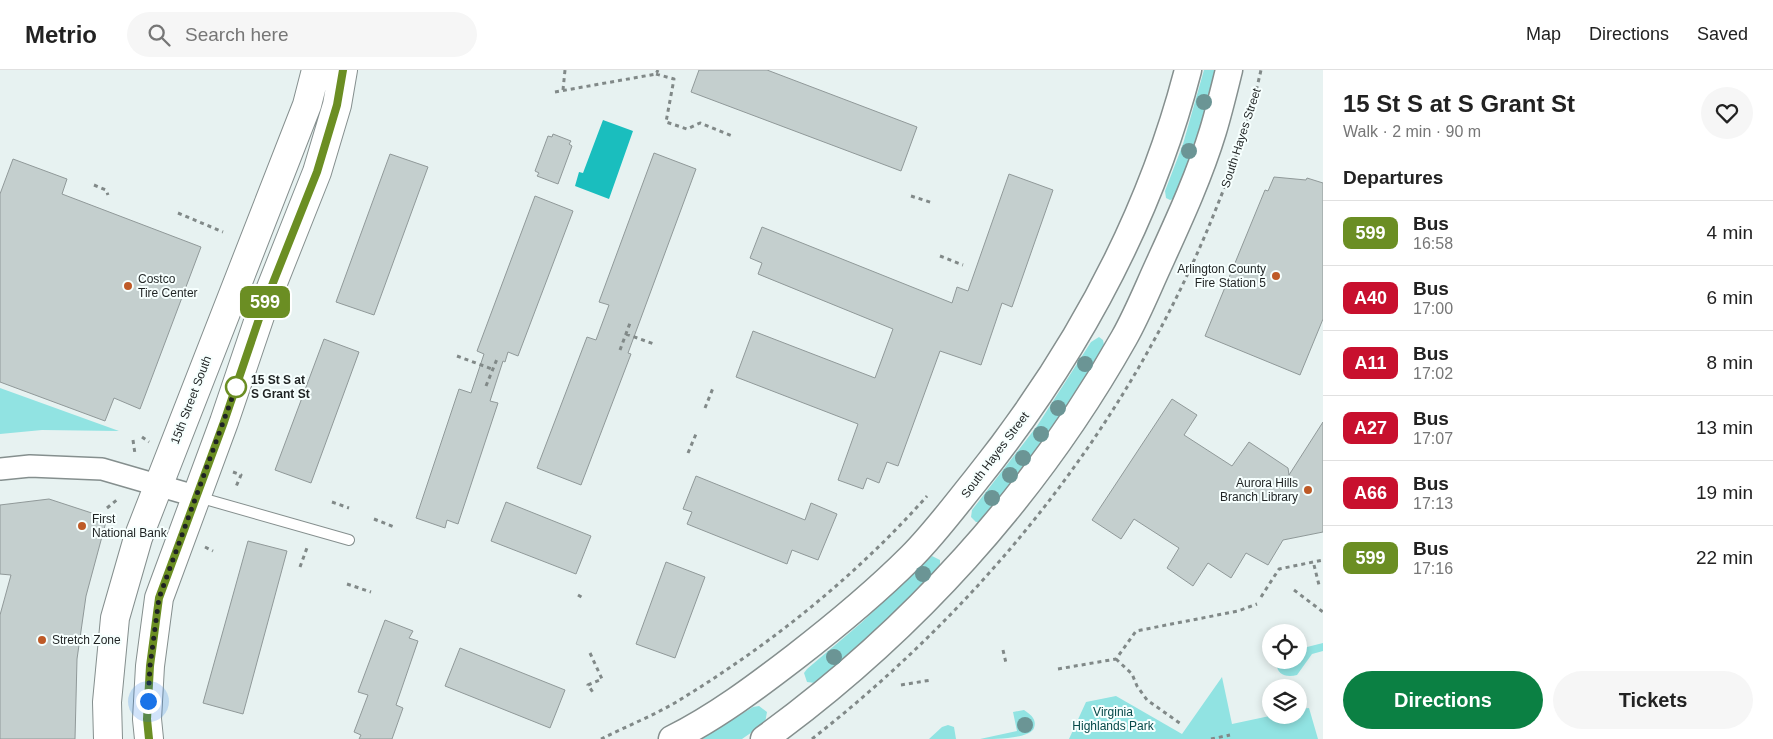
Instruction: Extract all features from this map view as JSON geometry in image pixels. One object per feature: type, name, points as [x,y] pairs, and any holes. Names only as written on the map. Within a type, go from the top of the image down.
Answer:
[{"type":"main road","name":"15th Street South","points":[[108,739],[107,702],[115,618],[138,538],[308,105],[316,70]]},
{"type":"main road","points":[[149,739],[147,719],[150,666],[159,598],[195,496],[224,422],[261,313],[317,172],[337,105],[344,70]]},
{"type":"street","name":"South Hayes Street","points":[[672,739],[765,680],[840,622],[910,558],[934,533],[1017,429],[1087,317],[1117,263],[1165,146],[1188,70]]},
{"type":"street","points":[[764,739],[838,683],[896,631],[965,560],[1042,464],[1125,337],[1182,212],[1213,132],[1229,70]]},
{"type":"street","points":[[0,469],[30,466],[102,469],[195,496]]},
{"type":"lane","points":[[195,496],[349,540]]},
{"type":"path","points":[[562,90],[565,70]]},
{"type":"path","points":[[656,74],[658,70]]},
{"type":"path","name":"South Hayes Street","points":[[1140,367],[1180,293],[1218,206],[1251,111],[1261,70]]},
{"type":"path","points":[[555,92],[656,74],[674,79],[666,122],[687,129],[700,123],[732,136]]},
{"type":"path","points":[[94,185],[106,190],[108,195]]},
{"type":"path","points":[[912,196],[933,203]]},
{"type":"path","points":[[178,213],[223,232]]},
{"type":"path","points":[[940,256],[963,265]]},
{"type":"path","points":[[620,350],[630,323]]},
{"type":"path","points":[[626,334],[654,344]]},
{"type":"path","points":[[458,356],[492,369]]},
{"type":"path","points":[[486,386],[497,359]]},
{"type":"path","points":[[705,408],[713,388]]},
{"type":"path","points":[[688,453],[696,434]]},
{"type":"path","points":[[132,440],[135,454]]},
{"type":"path","points":[[235,489],[241,475]]},
{"type":"path","points":[[602,739],[685,697],[790,626],[892,536],[932,491]]},
{"type":"path","points":[[107,508],[118,499]]},
{"type":"path","points":[[332,502],[342,503],[349,508]]},
{"type":"path","points":[[374,519],[394,527]]},
{"type":"path","points":[[300,568],[307,549]]},
{"type":"path","points":[[812,739],[896,670],[949,618],[1009,553]]},
{"type":"path","points":[[1261,597],[1279,569],[1323,560]]},
{"type":"path","points":[[1314,565],[1319,585]]},
{"type":"path","points":[[348,584],[371,592]]},
{"type":"path","points":[[1294,590],[1323,612]]},
{"type":"path","points":[[578,595],[584,598]]},
{"type":"path","points":[[1058,669],[1116,659],[1136,631],[1238,611],[1257,604]]},
{"type":"path","points":[[1003,650],[1006,663]]},
{"type":"path","points":[[590,653],[602,679],[588,685],[594,694]]},
{"type":"path","points":[[1116,659],[1132,674],[1137,686],[1147,700],[1181,724]]},
{"type":"path","points":[[901,685],[931,680]]},
{"type":"path","points":[[1211,739],[1230,735]]},
{"type":"green space","points":[[1204,70],[1219,70],[1177,198],[1170,200],[1166,198],[1165,191],[1183,144]]},
{"type":"green space","points":[[1099,337],[1103,340],[1104,345],[1102,352],[1073,396],[1029,460],[981,522],[976,522],[971,517],[972,510],[1037,426],[1091,342]]},
{"type":"green space","points":[[0,388],[119,431],[42,430],[0,434]]},
{"type":"green space","points":[[932,556],[940,560],[940,568],[847,656],[815,683],[807,682],[804,673],[807,669],[861,623]]},
{"type":"green space","points":[[1323,643],[1323,651],[1312,654],[1307,661],[1307,647]]},
{"type":"green space","points":[[1278,669],[1301,669],[1297,675],[1289,676],[1279,672]]},
{"type":"green space","name":"Virginia Highlands Park","points":[[1222,677],[1232,724],[1262,718],[1262,724],[1307,724],[1307,708],[1309,708],[1318,739],[1069,739],[1086,702],[1116,696],[1182,734]]},
{"type":"green space","points":[[759,706],[767,712],[765,723],[742,739],[701,739],[753,707]]},
{"type":"green space","points":[[1024,710],[1034,720],[1035,725],[1031,732],[1011,738],[980,739],[1017,731],[1013,712]]},
{"type":"green space","points":[[948,725],[954,727],[956,739],[929,739],[942,727]]},
{"type":"shaded area","points":[[603,120],[633,131],[609,199],[575,186],[579,172],[583,173]]},
{"type":"building","points":[[699,70],[767,70],[917,127],[901,171],[691,92]]},
{"type":"building","points":[[553,134],[571,141],[569,144],[572,146],[558,184],[537,176],[539,173],[535,171],[548,136],[552,137]]},
{"type":"building","points":[[654,153],[696,169],[628,353],[631,354],[581,485],[537,468],[587,337],[596,340],[609,305],[599,302]]},
{"type":"building","points":[[390,154],[428,167],[374,315],[336,302]]},
{"type":"building","points":[[13,159],[67,179],[62,194],[201,247],[140,409],[114,398],[105,421],[0,382],[0,194]]},
{"type":"building","points":[[1009,174],[1053,190],[1012,307],[1002,303],[981,365],[940,351],[898,466],[887,462],[879,483],[867,478],[863,489],[838,480],[858,424],[736,377],[753,331],[875,378],[893,329],[758,274],[762,263],[750,258],[762,227],[952,303],[957,287],[968,291]]},
{"type":"building","name":"Arlington County Fire Station 5","points":[[1274,177],[1306,180],[1307,178],[1323,183],[1323,319],[1300,375],[1205,336],[1265,190],[1268,191]]},
{"type":"building","points":[[535,196],[573,211],[518,356],[508,352],[505,362],[503,361],[490,401],[498,403],[458,524],[447,520],[445,528],[416,518],[459,389],[471,393],[484,354],[477,351]]},
{"type":"building","points":[[324,339],[359,352],[311,483],[275,470]]},
{"type":"building","points":[[1172,399],[1197,415],[1184,435],[1232,466],[1249,442],[1288,468],[1289,475],[1323,422],[1323,532],[1283,540],[1268,565],[1246,553],[1231,578],[1208,563],[1193,586],[1167,568],[1179,548],[1134,519],[1121,539],[1092,520]]},
{"type":"building","points":[[696,476],[805,520],[811,503],[837,514],[818,560],[792,550],[787,564],[687,524],[692,512],[683,509]]},
{"type":"building","points":[[49,499],[107,518],[86,596],[77,659],[75,739],[0,739],[0,615],[11,575],[0,574],[0,505]]},
{"type":"building","points":[[506,502],[591,536],[576,574],[491,541]]},
{"type":"building","points":[[248,541],[287,551],[243,714],[203,703]]},
{"type":"building","points":[[666,562],[705,577],[675,658],[636,644]]},
{"type":"building","points":[[385,620],[413,631],[409,638],[418,641],[396,705],[403,708],[392,739],[359,739],[361,735],[354,732],[368,695],[358,692]]},
{"type":"building","points":[[460,648],[565,690],[550,728],[445,686]]},
{"type":"bus line","name":"599","points":[[149,739],[147,719],[150,666],[159,598],[195,496],[224,422],[261,313],[317,172],[337,105],[343,70]]},
{"type":"place","name":"Arlington County Fire Station 5","points":[[1276,276]]},
{"type":"place","name":"Costco Tire Center","points":[[128,286]]},
{"type":"place","name":"15 St S at S Grant St","points":[[236,387]]},
{"type":"place","name":"Aurora Hills Branch Library","points":[[1308,490]]},
{"type":"place","name":"First National Bank","points":[[82,526]]},
{"type":"place","name":"Stretch Zone","points":[[42,640]]},
{"type":"route","points":[[148,701],[150,666],[159,598],[236,387]]}]
